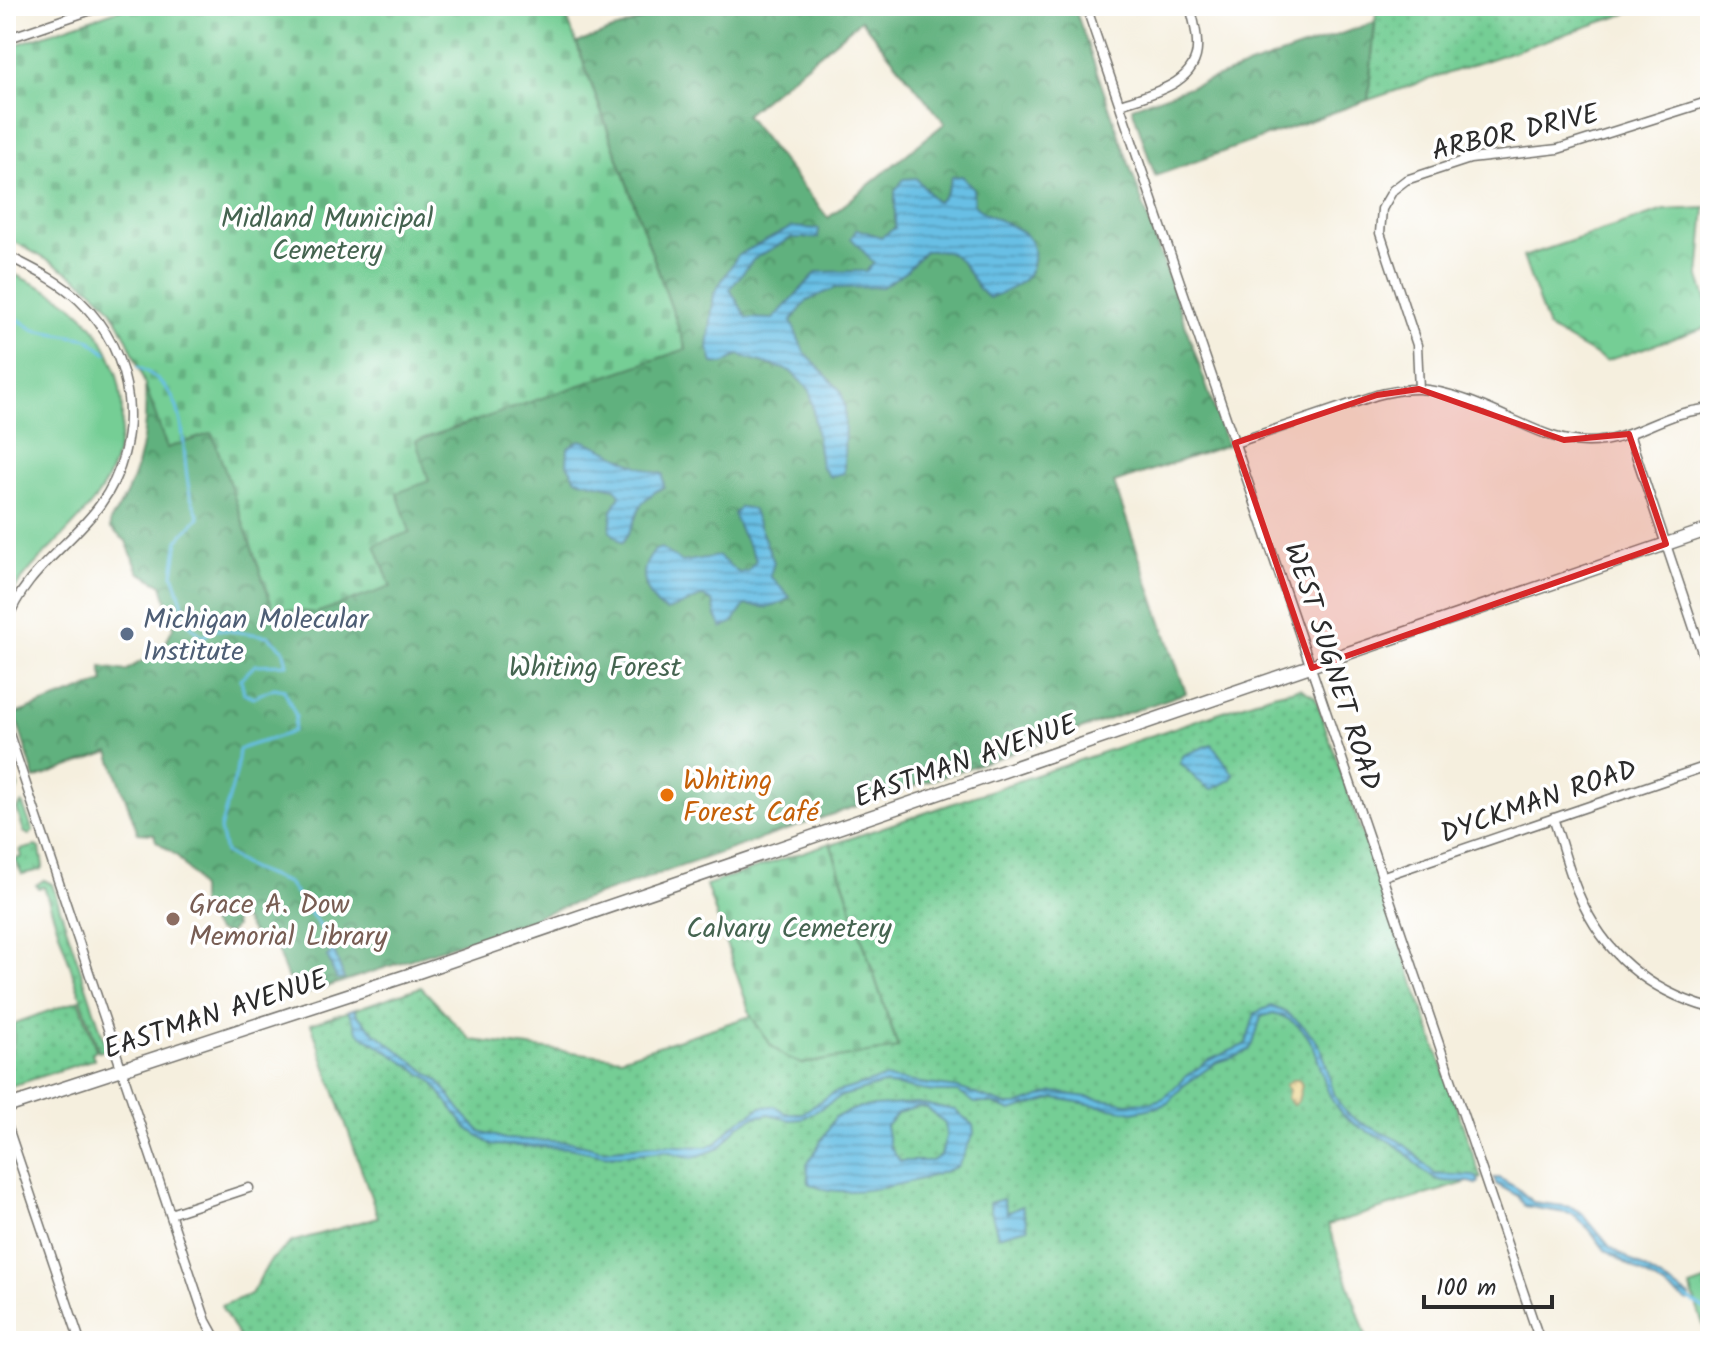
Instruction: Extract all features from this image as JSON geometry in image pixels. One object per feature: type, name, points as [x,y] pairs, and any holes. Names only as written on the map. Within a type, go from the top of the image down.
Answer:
[{"type":"main road","name":"EASTMAN AVENUE","points":[[6,1107],[430,968],[1710,529]]},
{"type":"street","points":[[6,39],[103,6]]},
{"type":"street","name":"WEST SUGNET ROAD","points":[[1086,6],[1540,1341]]},
{"type":"street","points":[[1120,104],[1183,78],[1196,61],[1197,44],[1190,6]]},
{"type":"street","name":"ARBOR DRIVE","points":[[1419,389],[1417,345],[1380,233],[1382,209],[1393,190],[1406,180],[1470,159],[1558,149],[1710,101]]},
{"type":"street","points":[[6,255],[66,290],[92,314],[120,362],[130,414],[122,462],[108,492],[85,522],[32,577],[13,605],[6,624]]},
{"type":"street","points":[[1235,443],[1377,395],[1419,389],[1470,403],[1564,440],[1608,441],[1679,414],[1710,408]]},
{"type":"street","points":[[1629,434],[1710,676]]},
{"type":"street","points":[[6,725],[214,1341]]},
{"type":"street","name":"DYCKMAN ROAD","points":[[1381,877],[1710,765]]},
{"type":"street","points":[[1553,818],[1578,894],[1593,923],[1612,948],[1635,972],[1666,993],[1710,1008]]},
{"type":"street","points":[[6,1122],[80,1341]]},
{"type":"street","points":[[170,1214],[249,1188]]},
{"type":"highlighted area","points":[[1419,389],[1564,440],[1629,434],[1666,544],[1312,668],[1235,443],[1377,395]]},
{"type":"green space","name":"Midland Municipal Cemetery","points":[[129,6],[563,6],[686,349],[416,441],[429,481],[397,493],[410,532],[375,545],[391,587],[316,613],[273,608],[212,433],[167,448],[123,330],[104,301],[70,273],[6,237],[6,48]]},
{"type":"green space","name":"Whiting Forest","points":[[679,6],[1074,6],[1227,445],[1114,483],[1186,693],[536,918],[305,994],[298,981],[288,979],[276,948],[261,945],[243,919],[233,916],[235,927],[228,934],[217,931],[204,916],[200,910],[200,889],[194,877],[177,856],[156,841],[154,834],[138,833],[109,752],[35,779],[15,714],[104,682],[101,667],[126,671],[161,649],[174,626],[162,585],[139,572],[126,541],[110,528],[110,521],[129,489],[140,456],[145,421],[145,385],[167,448],[212,433],[273,608],[375,545],[397,492],[428,481],[415,441],[686,349],[577,43]],"holes":[[[861,20],[945,123],[828,218],[745,115]]]},
{"type":"green space","points":[[1377,6],[1649,6],[1368,100]]},
{"type":"green space","points":[[1375,22],[1368,100],[1155,176],[1132,107]]},
{"type":"green space","points":[[1705,208],[1699,277],[1710,311],[1710,326],[1606,361],[1548,328],[1523,257],[1664,210]]},
{"type":"green space","points":[[6,270],[67,302],[94,327],[108,350],[122,401],[117,454],[107,479],[93,502],[26,575],[6,603]]},
{"type":"green space","points":[[1300,688],[1315,697],[1481,1178],[1328,1225],[1368,1341],[241,1341],[221,1306],[251,1294],[270,1261],[292,1242],[378,1217],[311,1024],[421,987],[471,1040],[621,1058],[751,1016],[771,1045],[802,1064],[898,1047],[831,845],[1273,694]]},
{"type":"green space","points":[[6,748],[18,787],[16,792],[6,796],[6,786],[9,784]]},
{"type":"green space","points":[[22,803],[33,831],[29,835],[24,832],[17,809]]},
{"type":"green space","name":"Calvary Cemetery","points":[[830,843],[898,1048],[802,1064],[785,1057],[771,1045],[751,1016],[706,885]]},
{"type":"green space","points":[[36,846],[40,849],[43,866],[40,870],[22,874],[15,859],[22,857],[20,850]]},
{"type":"green space","points":[[44,880],[52,884],[107,1049],[99,1052],[44,887],[38,888],[36,885]]},
{"type":"green space","points":[[79,1000],[96,1050],[92,1053],[94,1059],[6,1088],[6,1056],[13,1047],[14,1026]]},
{"type":"green space","points":[[1710,1280],[1710,1341],[1709,1341],[1690,1287]]},
{"type":"sand","points":[[1299,1080],[1302,1085],[1298,1101],[1293,1105],[1287,1098],[1289,1090],[1285,1085]]},
{"type":"water","points":[[962,176],[973,188],[974,205],[1024,233],[1033,252],[1032,266],[1025,278],[1015,286],[989,298],[953,255],[945,251],[925,251],[905,272],[882,287],[835,288],[807,301],[791,321],[804,352],[841,391],[845,407],[844,473],[830,477],[821,466],[810,390],[790,371],[738,355],[724,364],[713,363],[708,348],[714,293],[738,255],[792,227],[819,229],[818,238],[791,238],[754,259],[730,289],[747,318],[773,319],[817,272],[866,271],[874,263],[851,238],[857,229],[881,237],[895,228],[895,191],[904,179],[916,178],[936,202],[944,195],[952,177]]},
{"type":"water","points":[[580,440],[663,474],[664,487],[645,500],[622,543],[610,531],[612,511],[620,495],[615,488],[576,479],[567,464],[568,448]]},
{"type":"water","points":[[740,507],[753,511],[774,562],[770,576],[790,597],[769,607],[745,605],[733,622],[722,628],[713,602],[703,596],[667,611],[662,608],[652,599],[644,573],[655,550],[661,548],[682,562],[718,556],[739,573],[748,571],[756,560],[734,514]]},
{"type":"water","points":[[1212,744],[1234,775],[1211,790],[1180,762],[1184,755]]},
{"type":"water","points":[[334,951],[344,979],[337,980],[327,956]]},
{"type":"water","points":[[1271,1006],[1297,1020],[1311,1034],[1322,1051],[1332,1087],[1345,1111],[1404,1144],[1435,1174],[1473,1176],[1479,1182],[1448,1182],[1433,1178],[1394,1144],[1351,1122],[1333,1102],[1318,1058],[1304,1032],[1291,1021],[1273,1013],[1261,1017],[1249,1050],[1217,1062],[1183,1086],[1168,1103],[1158,1107],[1133,1112],[1055,1098],[1011,1111],[991,1103],[975,1103],[958,1092],[934,1092],[883,1084],[842,1096],[802,1119],[790,1120],[769,1114],[752,1118],[737,1127],[720,1148],[693,1158],[665,1151],[609,1156],[569,1148],[492,1145],[466,1127],[431,1080],[358,1032],[348,1011],[354,1009],[374,1032],[440,1082],[480,1131],[505,1139],[572,1142],[603,1150],[655,1145],[706,1147],[717,1143],[732,1126],[761,1107],[775,1106],[786,1113],[802,1113],[833,1093],[884,1078],[958,1088],[1007,1105],[1017,1105],[1054,1092],[1127,1103],[1152,1102],[1164,1098],[1209,1060],[1246,1044],[1255,1013]]},
{"type":"water","points":[[917,1103],[955,1110],[973,1125],[974,1133],[958,1166],[925,1178],[883,1188],[840,1191],[809,1183],[807,1165],[835,1117],[860,1107]],"holes":[[[918,1107],[927,1108],[945,1124],[946,1137],[941,1155],[932,1161],[900,1161],[890,1147],[886,1126],[898,1113]]]},
{"type":"water","points":[[1494,1178],[1517,1188],[1533,1202],[1571,1207],[1582,1213],[1610,1247],[1690,1297],[1688,1302],[1605,1250],[1572,1214],[1525,1206],[1518,1196],[1496,1184]]},
{"type":"water","points":[[1003,1199],[1007,1213],[1022,1206],[1028,1228],[998,1236],[989,1203]]},
{"type":"waterway","points":[[6,287],[12,290],[15,317],[34,330],[88,339],[106,353]]},
{"type":"waterway","points":[[138,367],[156,378],[168,391],[181,422],[190,494],[199,517],[178,540],[173,574],[189,624],[203,637],[215,629],[268,636],[283,649],[287,664],[255,665],[241,679],[244,693],[254,697],[274,688],[284,690],[296,716],[293,731],[239,750],[236,774],[220,829],[225,853],[251,869],[288,883],[325,933],[332,953]]},
{"type":"waterway","points":[[1686,1298],[1710,1313]]},
{"type":"place","name":"Michigan Molecular Institute","points":[[127,634]]},
{"type":"place","name":"Whiting Forest Café","points":[[667,795]]},
{"type":"place","name":"Grace A. Dow Memorial Library","points":[[173,919]]}]
